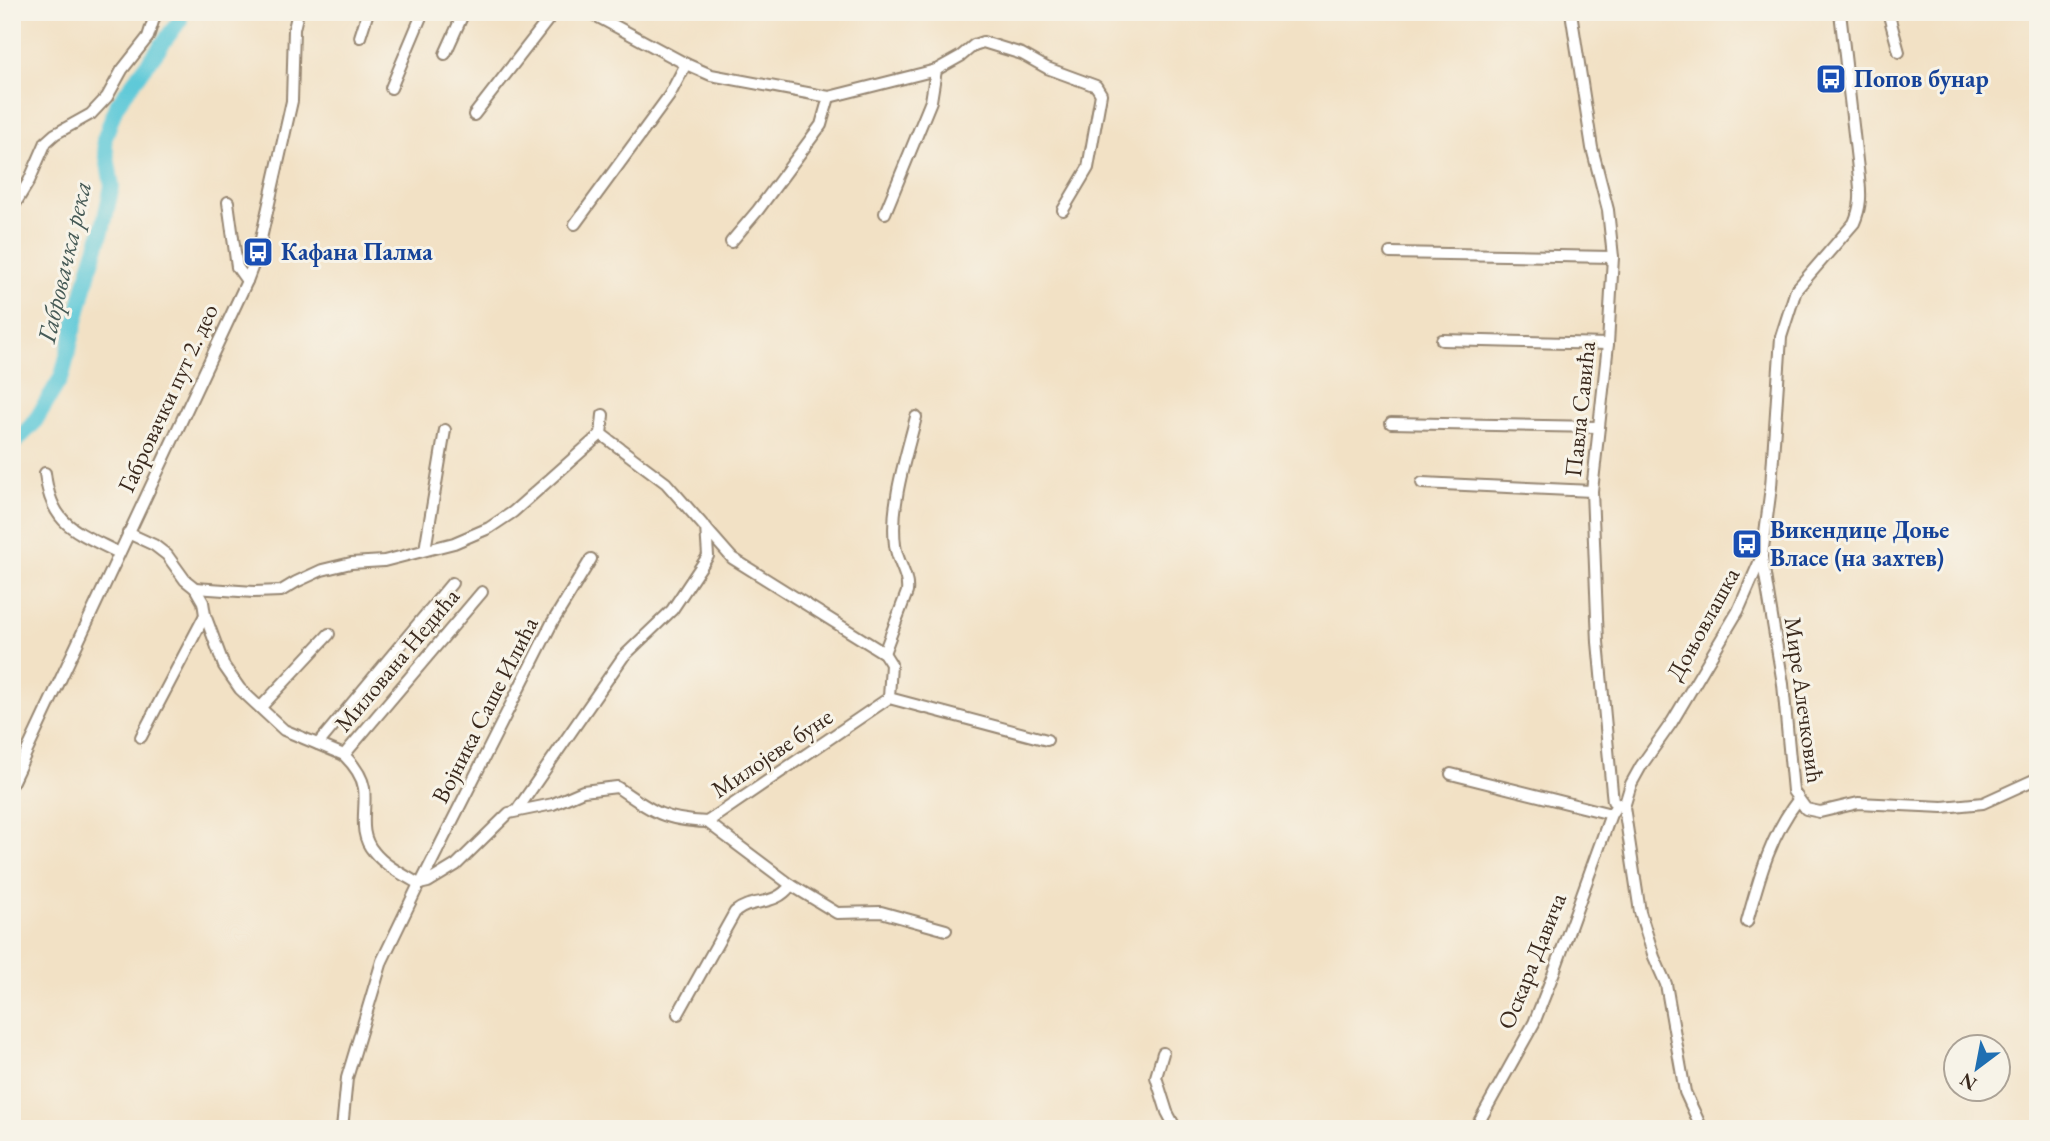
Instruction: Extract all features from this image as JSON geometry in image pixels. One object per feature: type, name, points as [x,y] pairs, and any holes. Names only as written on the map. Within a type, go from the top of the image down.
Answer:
[{"type":"street","points":[[12,209],[46,142],[91,114],[107,97],[122,70],[148,37],[156,12]]},
{"type":"street","name":"Габровачки пут 2. део","points":[[12,783],[247,281],[258,252],[292,101],[294,29],[298,12]]},
{"type":"street","points":[[360,37],[368,12]]},
{"type":"street","points":[[391,88],[423,12]]},
{"type":"street","points":[[445,54],[464,12]]},
{"type":"street","points":[[474,115],[554,12]]},
{"type":"street","points":[[589,12],[711,75],[829,97],[936,70],[982,42],[1022,54],[1047,68],[1096,86],[1101,94],[1088,168],[1063,210]]},
{"type":"street","name":"Павла Савића","points":[[1572,12],[1592,148],[1608,209],[1613,257],[1608,344],[1592,491],[1598,642],[1613,801],[1617,809]]},
{"type":"street","name":"Доњовлашка","points":[[1702,1129],[1685,1093],[1666,984],[1654,957],[1640,912],[1617,809],[1738,611],[1762,556],[1771,486],[1784,325],[1796,290],[1854,223],[1861,199],[1840,12]]},
{"type":"street","points":[[1888,12],[1899,52]]},
{"type":"street","points":[[575,224],[669,96],[686,64]]},
{"type":"street","points":[[885,213],[931,101],[936,70]]},
{"type":"street","points":[[731,242],[821,125],[829,97]]},
{"type":"street","points":[[228,202],[237,267],[247,281]]},
{"type":"street","points":[[1390,253],[1613,257]]},
{"type":"street","points":[[1442,341],[1608,344]]},
{"type":"street","points":[[195,588],[281,591],[322,570],[351,563],[384,561],[454,543],[489,528],[513,512],[601,434],[603,415]]},
{"type":"street","points":[[884,653],[908,592],[908,582],[895,548],[894,516],[916,417]]},
{"type":"street","points":[[1391,423],[1599,427]]},
{"type":"street","points":[[425,551],[445,430]]},
{"type":"street","points":[[601,434],[666,483],[732,558],[884,653],[891,663],[889,698],[1046,740]]},
{"type":"street","points":[[45,473],[47,493],[65,525],[119,553]]},
{"type":"street","points":[[1422,483],[1592,491]]},
{"type":"street","name":"Милојеве буне","points":[[517,810],[623,657],[672,610],[708,556],[706,527]]},
{"type":"street","points":[[128,533],[154,545],[167,555],[185,580],[195,588],[203,602],[205,615],[228,674],[240,689],[284,730],[344,755],[354,766],[364,788],[363,824],[368,844],[379,857],[423,883]]},
{"type":"street","name":"Мире Алечковић","points":[[1747,922],[1774,838],[1784,818],[1798,800],[1793,791],[1783,684],[1762,556]]},
{"type":"street","name":"Војника Саше Илића","points":[[342,1129],[347,1078],[382,961],[552,623],[591,559]]},
{"type":"street","points":[[317,744],[452,583]]},
{"type":"street","name":"Милована Недића","points":[[344,755],[482,592]]},
{"type":"street","points":[[141,737],[205,615]]},
{"type":"street","points":[[261,707],[328,634]]},
{"type":"street","name":"Милојеве буне","points":[[423,883],[456,865],[509,813],[553,804],[583,791],[617,788],[655,813],[680,821],[708,822],[889,698]]},
{"type":"street","points":[[1451,774],[1617,809]]},
{"type":"street","points":[[1798,800],[1812,812],[1858,803],[1943,807],[1983,803],[2038,778]]},
{"type":"street","name":"Оскара Давича","points":[[1475,1129],[1534,1023],[1617,809]]},
{"type":"street","points":[[708,822],[791,885],[837,914],[881,912],[946,930]]},
{"type":"street","points":[[678,1014],[735,912],[742,906],[775,900],[785,894],[791,885]]},
{"type":"street","points":[[1163,1053],[1156,1077],[1167,1112],[1177,1129]]},
{"type":"waterway","name":"Габровачка река","points":[[12,445],[34,423],[62,376],[112,186],[104,140],[116,106],[180,20],[180,12]]},
{"type":"place","name":"Попов бунар","points":[[1831,79]]},
{"type":"place","name":"Кафана Палма","points":[[258,252]]},
{"type":"place","name":"Викендице Доње Власе (на захтев)","points":[[1747,544]]}]
